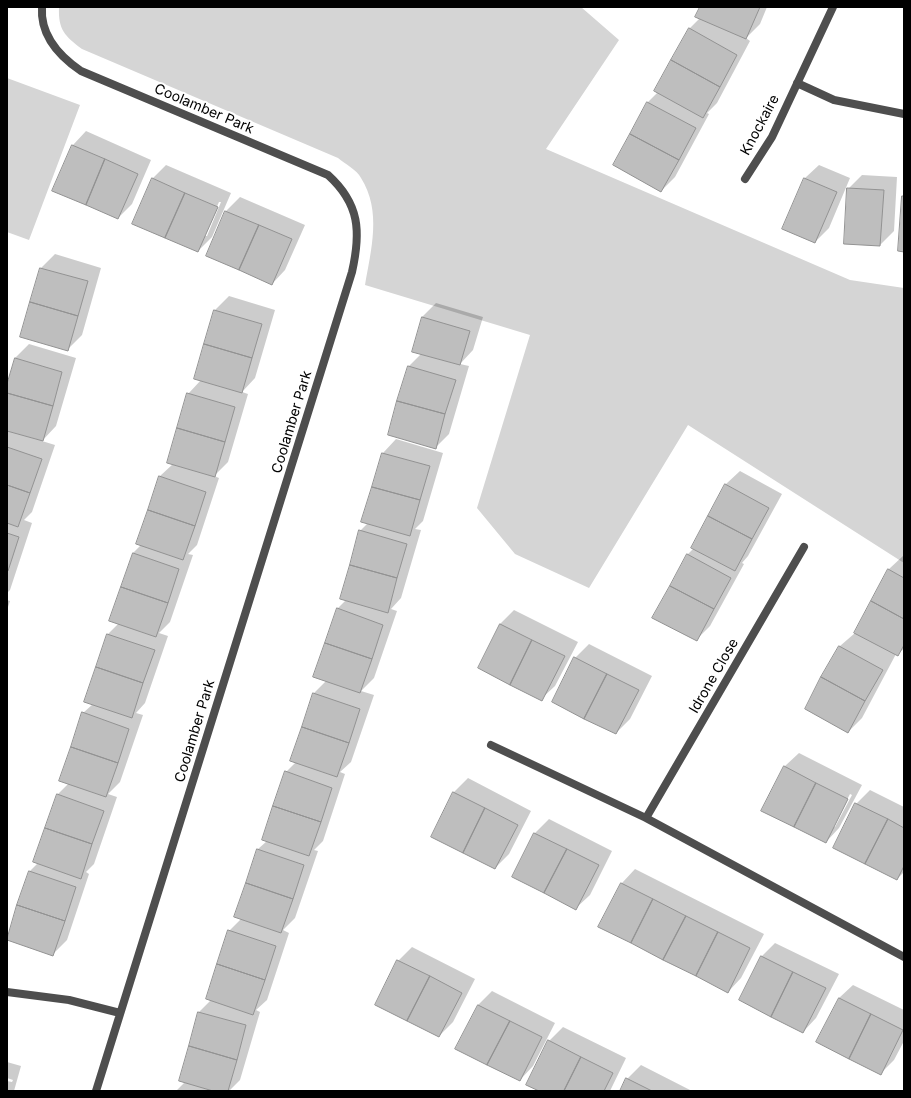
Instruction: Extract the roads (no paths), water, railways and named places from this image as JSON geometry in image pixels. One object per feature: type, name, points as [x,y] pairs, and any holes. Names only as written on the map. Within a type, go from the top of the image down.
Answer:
[{"type":"street","name":"Coolamber Park","points":[[42,7],[41,17],[44,31],[51,43],[65,60],[81,71],[328,175],[341,186],[349,200],[355,214],[358,233],[352,272],[96,1091]]},
{"type":"street","name":"Knockaire","points":[[745,179],[772,137],[833,7]]},
{"type":"street","points":[[797,83],[834,100],[904,114]]},
{"type":"street","name":"Idrone Close","points":[[646,818],[804,546]]},
{"type":"street","points":[[491,745],[646,818],[904,957]]},
{"type":"street","points":[[7,992],[69,1000],[120,1013]]}]
